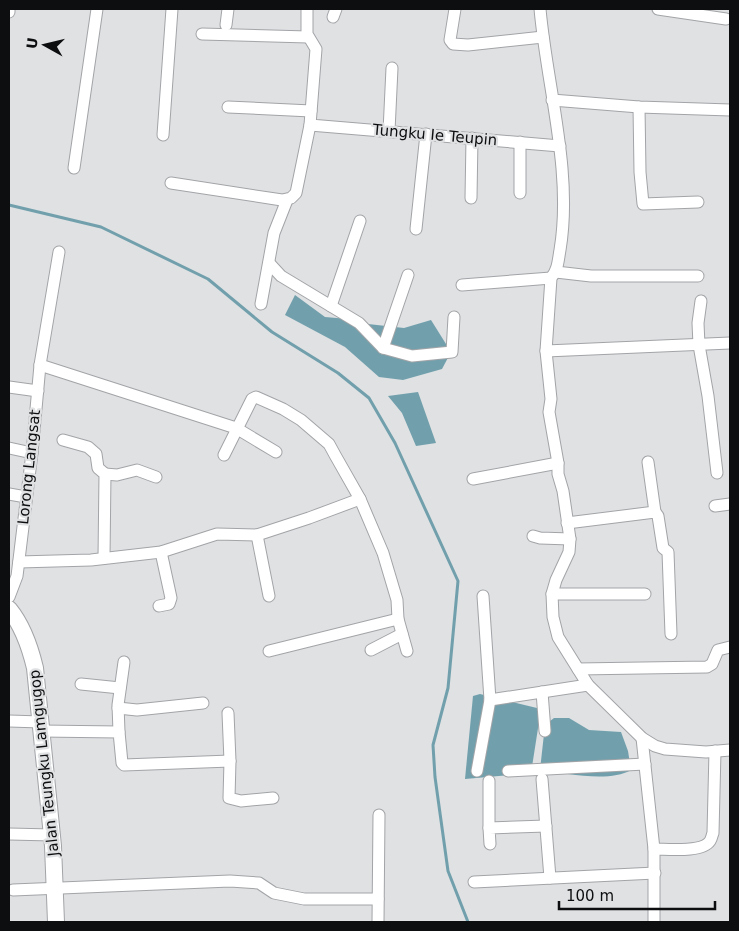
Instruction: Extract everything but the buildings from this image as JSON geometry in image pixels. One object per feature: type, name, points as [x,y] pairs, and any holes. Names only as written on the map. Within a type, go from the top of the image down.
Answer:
[{"type":"street","points":[[74,168],[97,9]]},
{"type":"street","points":[[163,135],[172,9]]},
{"type":"street","points":[[226,25],[228,9]]},
{"type":"street","points":[[261,304],[274,233],[287,200],[296,193],[310,125],[316,49],[306,31],[307,9]]},
{"type":"street","points":[[455,9],[450,40],[454,44],[468,45],[542,37]]},
{"type":"street","points":[[540,9],[542,37],[560,146],[563,214],[562,238],[554,275],[546,351],[551,400],[550,412],[558,474],[563,490],[570,539],[569,552],[556,580],[552,594],[553,617],[558,637],[588,686],[642,738],[654,746],[665,749],[730,750]]},
{"type":"street","points":[[658,9],[726,19]]},
{"type":"street","points":[[202,34],[308,37]]},
{"type":"street","points":[[389,131],[392,68]]},
{"type":"street","points":[[552,100],[639,107],[730,110]]},
{"type":"street","points":[[228,107],[311,112]]},
{"type":"street","points":[[639,107],[640,172],[643,204],[698,202]]},
{"type":"street","name":"Tungku Ie Teupin","points":[[310,125],[560,146]]},
{"type":"street","points":[[416,229],[426,134]]},
{"type":"street","points":[[471,198],[472,138]]},
{"type":"street","points":[[520,142],[520,193]]},
{"type":"street","points":[[171,183],[287,200]]},
{"type":"street","points":[[331,306],[360,221]]},
{"type":"street","name":"Lorong Langsat","points":[[9,597],[14,586],[19,562],[40,365],[59,252]]},
{"type":"street","points":[[269,263],[280,276],[359,323],[383,348],[412,356],[452,352],[454,317]]},
{"type":"street","points":[[383,348],[408,274]]},
{"type":"street","points":[[462,285],[554,275],[698,276]]},
{"type":"street","points":[[701,301],[698,323],[699,345],[708,396],[717,473]]},
{"type":"street","points":[[546,351],[730,343]]},
{"type":"street","points":[[40,365],[236,428],[276,452]]},
{"type":"street","points":[[9,387],[38,391]]},
{"type":"street","points":[[224,454],[252,399],[260,398],[301,420],[329,444],[360,499],[382,553],[397,600],[398,620],[407,651]]},
{"type":"street","points":[[63,440],[80,444],[92,450],[96,454],[98,468],[105,474],[117,475],[137,470],[156,477]]},
{"type":"street","points":[[9,448],[32,453]]},
{"type":"street","points":[[648,462],[655,512],[658,516],[663,548],[668,552],[671,634]]},
{"type":"street","points":[[473,479],[558,463]]},
{"type":"street","points":[[104,558],[105,474]]},
{"type":"street","points":[[9,494],[26,497]]},
{"type":"street","points":[[19,562],[91,560],[162,552],[217,534],[257,535],[360,499]]},
{"type":"street","points":[[715,506],[730,504]]},
{"type":"street","points":[[567,523],[655,512]]},
{"type":"street","points":[[257,535],[269,596]]},
{"type":"street","points":[[533,536],[570,539]]},
{"type":"street","points":[[159,606],[169,604],[171,598],[162,552]]},
{"type":"street","points":[[552,594],[645,594]]},
{"type":"street","points":[[477,772],[490,700],[483,596]]},
{"type":"street","name":"Jalan Teungku Lamgugop","points":[[9,609],[16,618],[31,651],[36,668],[52,835],[56,922]]},
{"type":"street","points":[[269,651],[398,620]]},
{"type":"street","points":[[372,650],[402,634]]},
{"type":"street","points":[[578,669],[707,667],[712,664],[718,650],[730,648]]},
{"type":"street","points":[[124,662],[118,708],[122,762],[124,765],[230,761]]},
{"type":"street","points":[[81,684],[120,688]]},
{"type":"street","points":[[490,700],[588,686]]},
{"type":"street","points":[[542,692],[545,731]]},
{"type":"street","points":[[118,708],[137,710],[203,703]]},
{"type":"street","points":[[228,713],[229,798],[241,801],[273,798]]},
{"type":"street","points":[[9,721],[41,726],[119,732]]},
{"type":"street","points":[[642,738],[654,849],[654,922]]},
{"type":"street","points":[[654,849],[692,849],[702,847],[710,842],[713,833],[715,751]]},
{"type":"street","points":[[508,771],[645,764]]},
{"type":"street","points":[[542,779],[550,878]]},
{"type":"street","points":[[488,780],[490,844]]},
{"type":"street","points":[[378,922],[379,815]]},
{"type":"street","points":[[489,828],[546,826]]},
{"type":"street","points":[[9,834],[52,835]]},
{"type":"street","points":[[474,882],[655,873]]},
{"type":"street","points":[[13,890],[230,881],[260,884],[274,893],[304,899],[378,899]]},
{"type":"water","points":[[295,295],[325,317],[404,328],[431,320],[451,352],[442,369],[403,380],[379,377],[345,347],[285,315]]},
{"type":"water","points":[[418,392],[436,443],[416,446],[402,413],[388,396]]},
{"type":"water","points":[[480,694],[541,709],[531,773],[465,779],[473,696]]},
{"type":"water","points":[[554,718],[569,718],[589,730],[621,732],[628,751],[631,770],[622,774],[599,777],[540,770],[545,725]]},
{"type":"waterway","points":[[9,205],[101,227],[208,279],[272,332],[338,373],[369,398],[395,443],[458,581],[448,688],[433,745],[435,777],[448,871],[468,922]]}]
